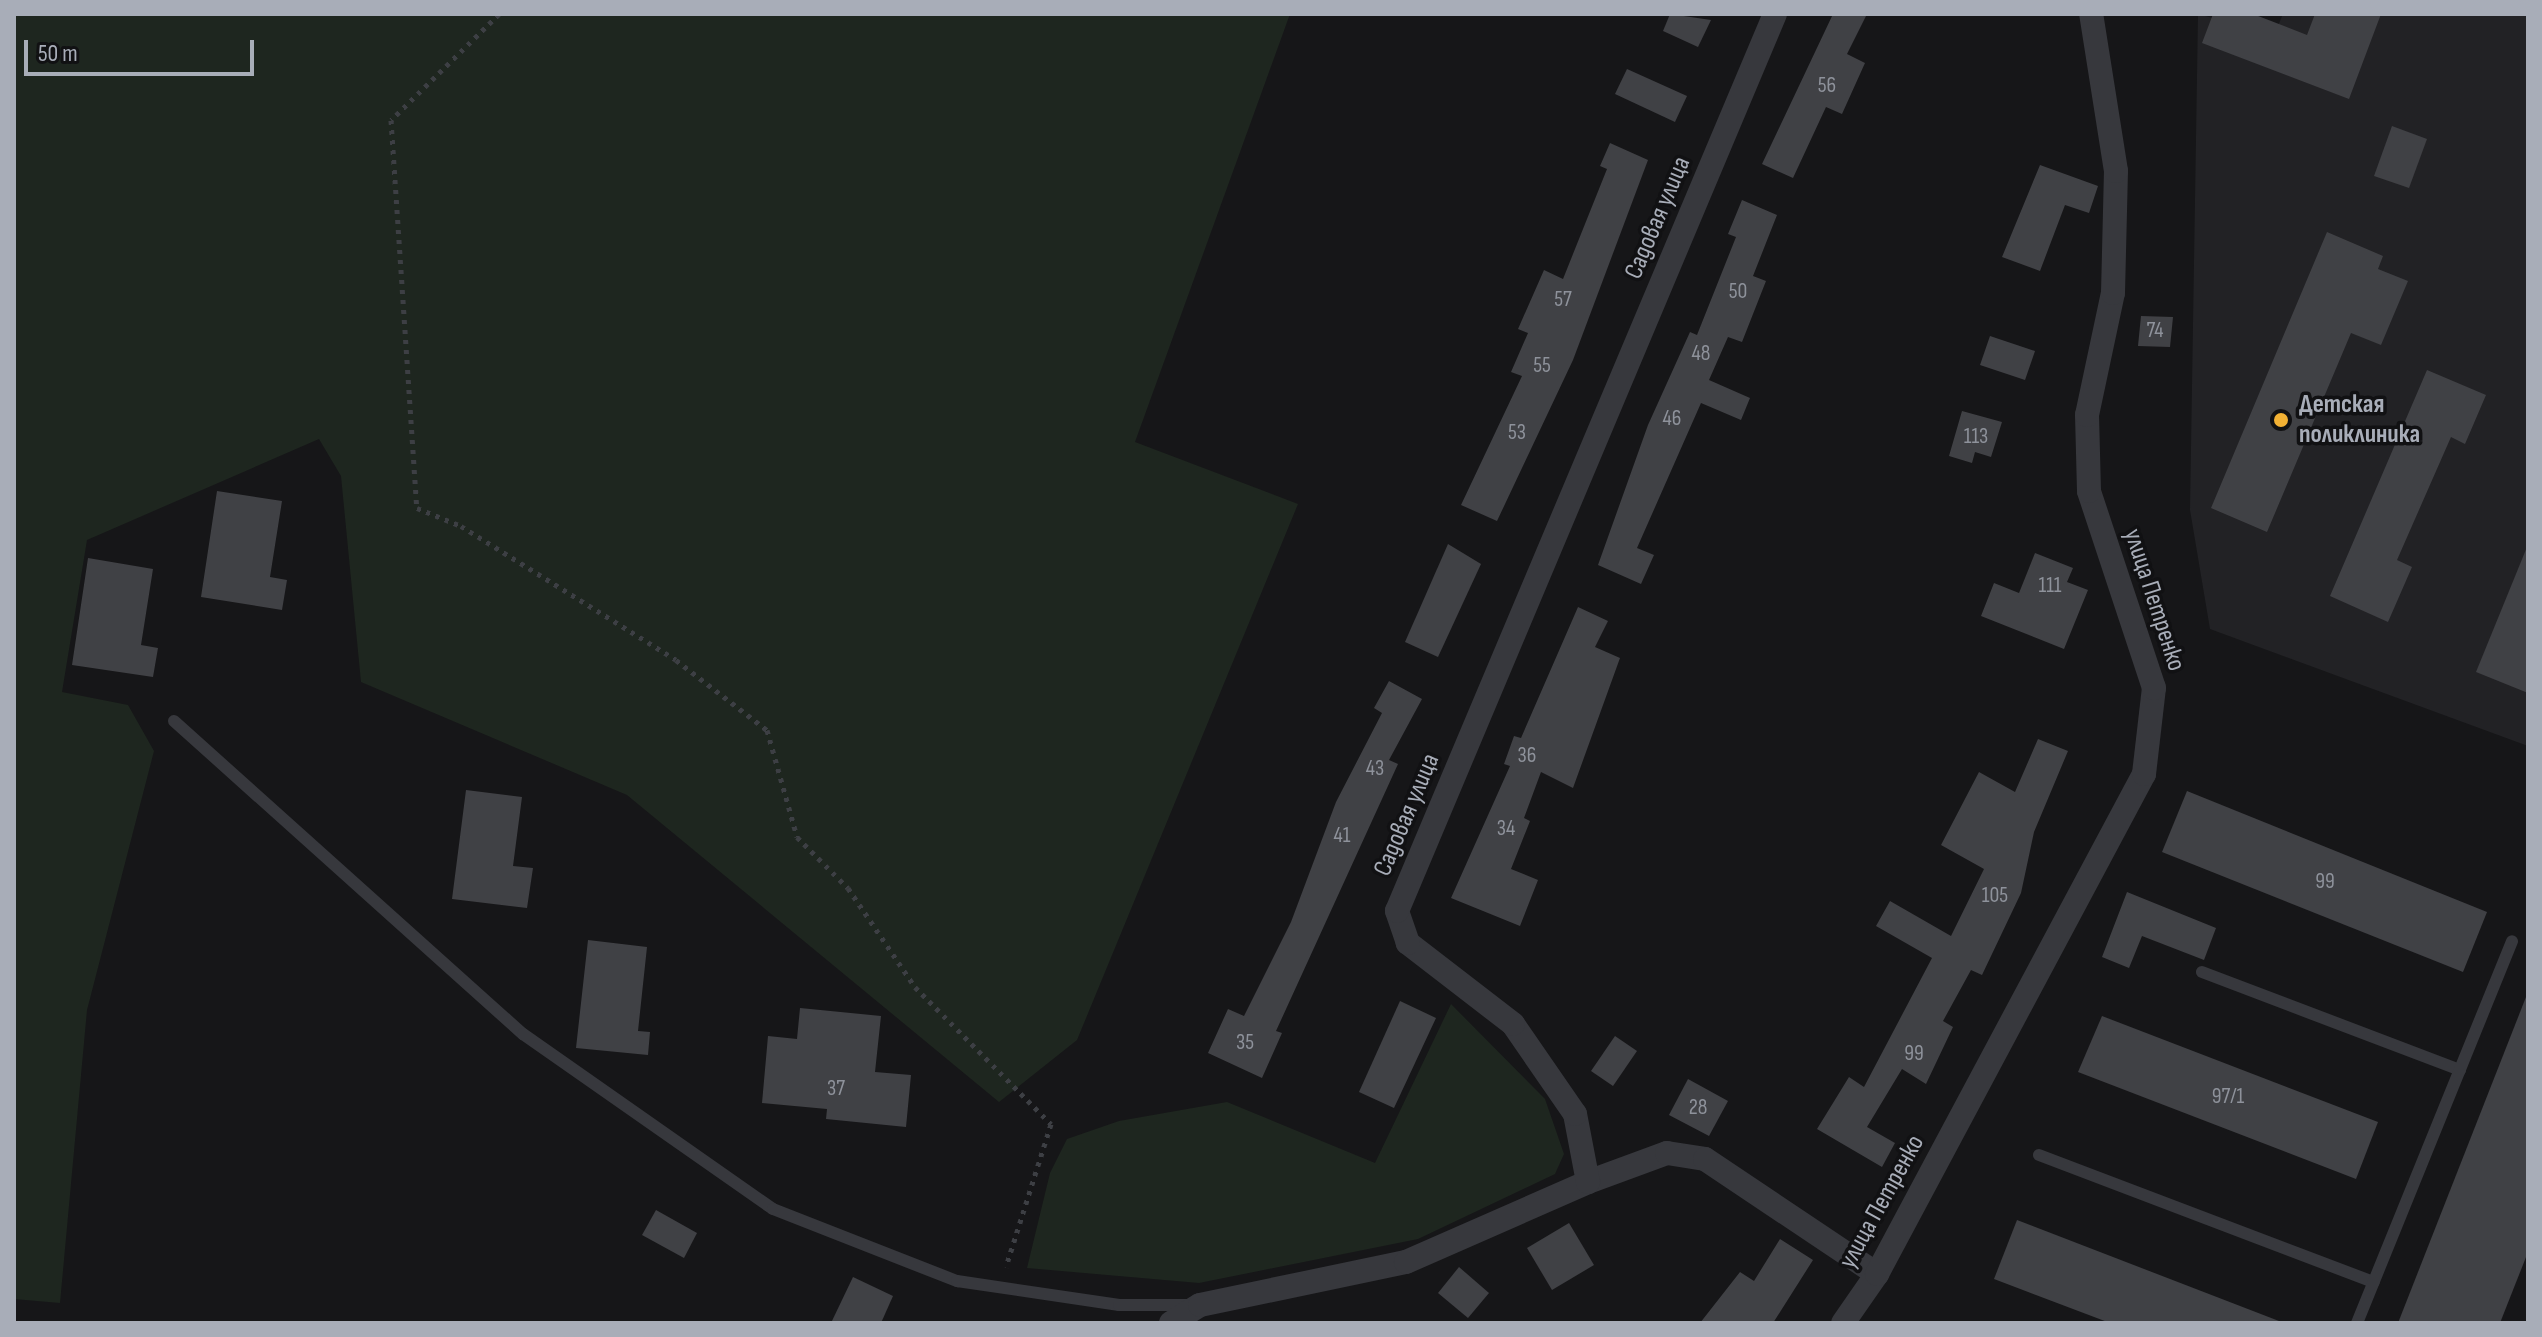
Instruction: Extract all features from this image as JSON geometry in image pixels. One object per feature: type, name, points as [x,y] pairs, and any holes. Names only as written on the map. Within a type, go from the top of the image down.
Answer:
[{"type":"street","name":"Садовая улица","points":[[1588,1182],[1575,1114],[1513,1024],[1408,943],[1397,911],[1775,14]]},
{"type":"street","name":"улица Петренко","points":[[1843,1323],[1877,1274],[2144,774],[2154,688],[2089,491],[2087,415],[2113,293],[2116,171],[2091,14]]},
{"type":"street","points":[[1171,1323],[1200,1305],[1406,1262],[1588,1182],[1667,1153],[1705,1159],[1877,1274]]},
{"type":"lane","points":[[174,721],[523,1034],[773,1209],[957,1281],[1119,1305],[1200,1305]]},
{"type":"lane","points":[[2357,1323],[2512,941]]},
{"type":"lane","points":[[2202,972],[2460,1070]]},
{"type":"lane","points":[[2039,1155],[2374,1282]]},
{"type":"path","points":[[499,14],[391,120],[417,508],[461,526],[676,660],[767,730],[797,837],[848,888],[915,987],[1051,1124],[999,1287]]},
{"type":"shaded area","points":[[14,14],[1290,14],[1135,442],[1298,504],[1077,1040],[999,1102],[627,795],[361,682],[341,476],[319,439],[87,540],[62,692],[128,705],[154,751],[87,1010],[60,1303],[14,1299]]},
{"type":"shaded area","points":[[2198,14],[2274,35],[2283,14],[2528,14],[2528,746],[2210,629],[2190,510]]},
{"type":"shaded area","points":[[1451,1004],[1545,1099],[1564,1154],[1555,1174],[1418,1239],[1199,1283],[1027,1268],[1050,1173],[1067,1139],[1119,1121],[1227,1102],[1375,1163]]},
{"type":"building","points":[[1670,14],[1711,20],[1698,47],[1663,31]]},
{"type":"building","points":[[1833,14],[1867,14],[1847,54],[1865,63],[1842,114],[1826,107],[1793,178],[1762,164]]},
{"type":"building","points":[[2213,14],[2253,14],[2307,35],[2315,14],[2381,14],[2349,99],[2202,43]]},
{"type":"building","points":[[1627,69],[1687,96],[1675,122],[1615,94]]},
{"type":"building","points":[[2392,126],[2427,139],[2409,188],[2374,176]]},
{"type":"building","points":[[1610,143],[1648,160],[1573,360],[1497,521],[1461,505],[1522,376],[1511,372],[1528,333],[1518,329],[1544,270],[1563,279],[1607,169],[1600,166]]},
{"type":"building","points":[[2040,165],[2098,186],[2089,213],[2065,205],[2040,271],[2002,257]]},
{"type":"building","points":[[1742,200],[1777,215],[1753,276],[1766,281],[1742,342],[1728,337],[1709,380],[1750,398],[1741,420],[1701,403],[1637,548],[1654,555],[1641,584],[1598,565],[1648,425],[1690,332],[1697,335],[1736,237],[1728,234]]},
{"type":"building","name":"Детская поликлиника","points":[[2327,232],[2383,256],[2378,269],[2408,281],[2381,345],[2351,333],[2267,532],[2211,508]]},
{"type":"building","points":[[2141,316],[2173,317],[2170,347],[2138,346]]},
{"type":"building","points":[[1990,336],[2035,351],[2025,380],[1980,365]]},
{"type":"building","points":[[2427,370],[2486,395],[2465,444],[2451,437],[2397,560],[2412,567],[2388,622],[2330,596]]},
{"type":"building","points":[[1962,411],[2002,422],[1991,457],[1975,452],[1972,463],[1949,456]]},
{"type":"building","points":[[217,491],[282,501],[270,577],[287,580],[282,610],[201,597]]},
{"type":"building","points":[[1448,544],[1481,564],[1438,657],[1405,642]]},
{"type":"building","points":[[2528,547],[2528,693],[2476,672]]},
{"type":"building","points":[[2035,553],[2073,568],[2067,582],[2088,590],[2064,649],[1981,616],[1994,583],[2019,593]]},
{"type":"building","points":[[88,558],[153,569],[141,645],[158,648],[153,677],[72,665]]},
{"type":"building","points":[[1578,607],[1608,621],[1595,647],[1620,658],[1573,788],[1541,772],[1524,818],[1530,821],[1511,869],[1538,880],[1520,926],[1451,898],[1510,766],[1504,764],[1514,736],[1521,738]]},
{"type":"building","points":[[1389,681],[1422,699],[1389,760],[1398,764],[1276,1031],[1282,1033],[1262,1078],[1208,1053],[1228,1009],[1244,1016],[1291,922],[1336,802],[1382,713],[1374,708]]},
{"type":"building","points":[[2038,739],[2068,751],[2034,832],[2021,893],[1982,975],[1971,970],[1943,1021],[1953,1027],[1926,1084],[1902,1069],[1867,1127],[1895,1143],[1882,1167],[1817,1129],[1849,1077],[1864,1087],[1932,958],[1876,926],[1890,901],[1951,936],[1984,869],[1941,845],[1979,772],[2015,792]]},
{"type":"building","points":[[466,790],[522,797],[513,866],[533,868],[527,908],[452,899]]},
{"type":"building","points":[[2187,791],[2487,912],[2463,972],[2162,852]]},
{"type":"building","points":[[2127,892],[2216,928],[2204,960],[2142,936],[2129,968],[2102,957]]},
{"type":"building","points":[[588,940],[647,947],[638,1031],[650,1032],[648,1055],[576,1048]]},
{"type":"building","points":[[2526,997],[2528,1252],[2500,1323],[2398,1323]]},
{"type":"building","points":[[1400,1001],[1436,1018],[1394,1108],[1359,1092]]},
{"type":"building","points":[[800,1008],[881,1016],[875,1072],[911,1075],[906,1127],[826,1119],[827,1109],[762,1103],[768,1036],[797,1039]]},
{"type":"building","points":[[2102,1016],[2378,1122],[2356,1179],[2078,1072]]},
{"type":"building","points":[[1615,1036],[1637,1051],[1613,1086],[1591,1071]]},
{"type":"building","points":[[1688,1079],[1728,1101],[1709,1136],[1669,1115]]},
{"type":"building","points":[[656,1210],[697,1233],[684,1258],[642,1235]]},
{"type":"building","points":[[2017,1220],[2279,1323],[2110,1323],[1994,1279]]},
{"type":"building","points":[[1569,1223],[1594,1265],[1552,1290],[1527,1248]]},
{"type":"building","points":[[1780,1239],[1813,1260],[1773,1323],[1700,1323],[1740,1272],[1754,1281]]},
{"type":"building","points":[[1459,1267],[1489,1293],[1468,1318],[1438,1293]]},
{"type":"building","points":[[853,1277],[893,1296],[881,1323],[831,1323]]},
{"type":"place","name":"Детская поликлиника","points":[[2281,420]]}]
